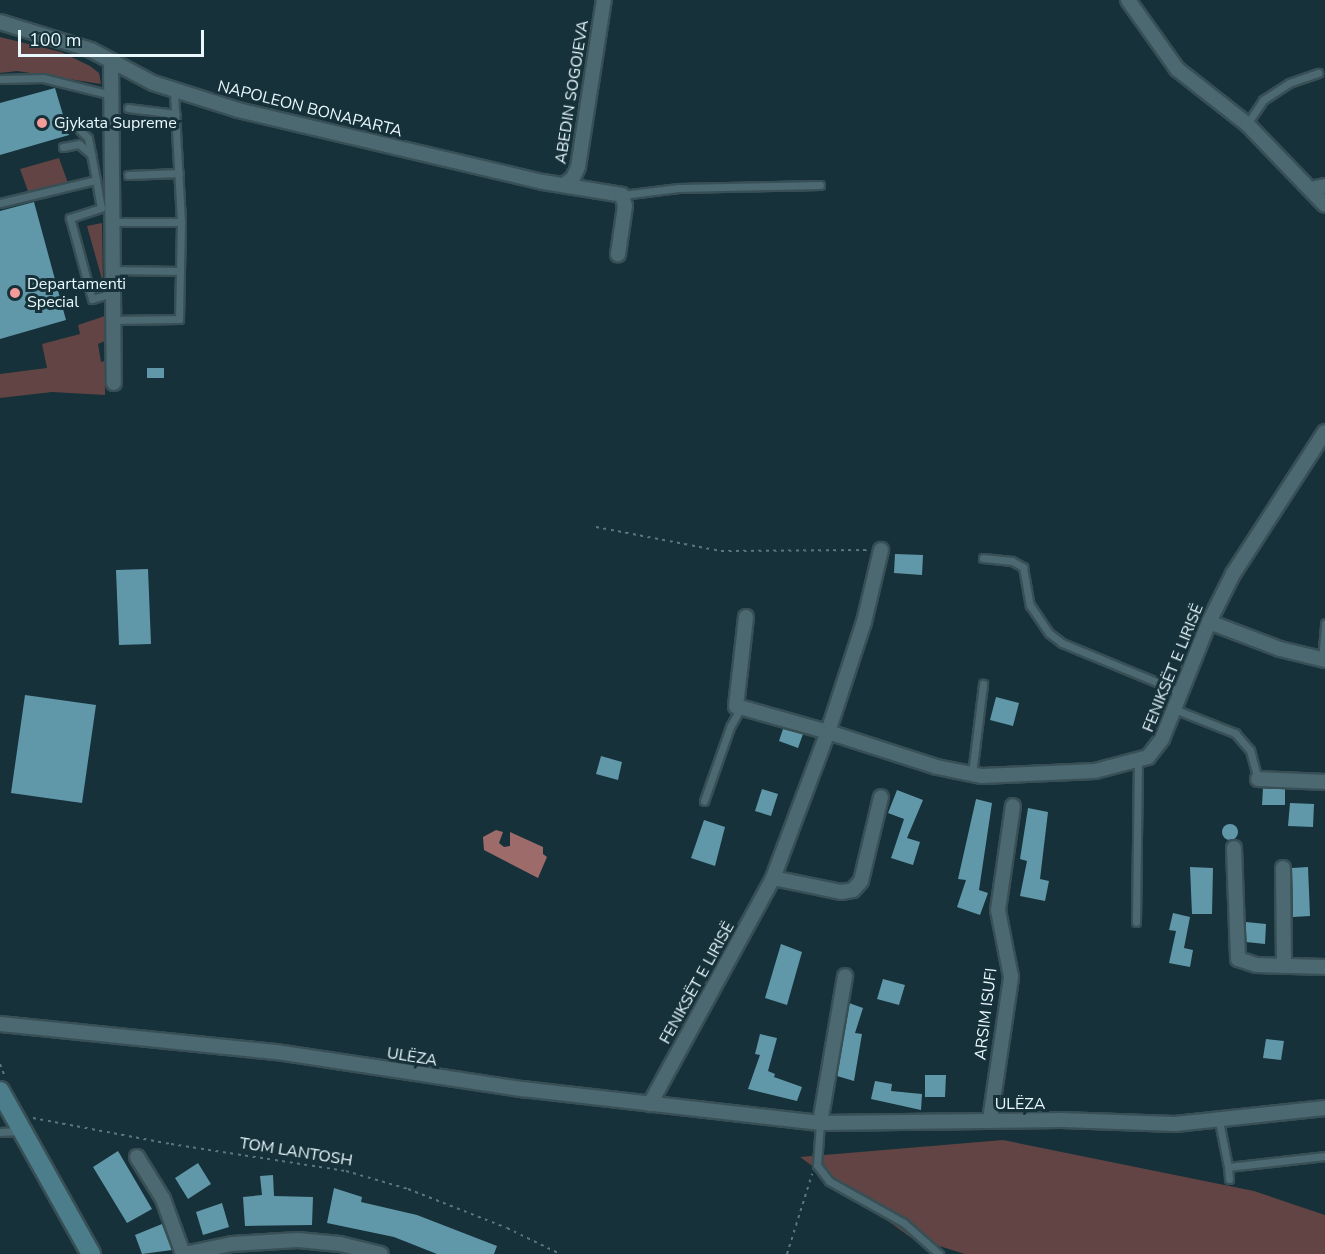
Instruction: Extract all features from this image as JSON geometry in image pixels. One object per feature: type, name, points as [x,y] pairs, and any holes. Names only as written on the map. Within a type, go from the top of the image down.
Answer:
[{"type":"street","name":"ABEDIN SOGOJEVA","points":[[564,185],[573,178],[579,166],[604,0]]},
{"type":"street","points":[[1128,0],[1177,69],[1247,124],[1325,205]]},
{"type":"street","name":"NAPOLEON BONAPARTA","points":[[0,22],[73,44],[174,91],[277,120],[564,185],[622,195]]},
{"type":"street","points":[[111,61],[114,383]]},
{"type":"street","points":[[1310,189],[1325,186]]},
{"type":"street","points":[[618,254],[625,206],[622,195]]},
{"type":"street","name":"FENIKSËT E LIRISË","points":[[1138,762],[1156,751],[1209,622],[1233,574],[1325,432]]},
{"type":"street","name":"FENIKSËT E LIRISË","points":[[650,1104],[773,879],[828,732],[864,622],[881,550]]},
{"type":"street","points":[[746,617],[744,654],[734,698],[740,709],[972,774],[1062,774],[1138,762]]},
{"type":"street","points":[[1209,622],[1280,649],[1324,660]]},
{"type":"street","points":[[1258,778],[1325,782]]},
{"type":"street","points":[[773,879],[841,892],[853,890],[861,881],[881,797]]},
{"type":"street","name":"ARSIM ISUFI","points":[[990,1120],[1011,977],[998,910],[1013,806]]},
{"type":"street","points":[[1234,848],[1238,959],[1246,964],[1325,967]]},
{"type":"street","points":[[1283,868],[1284,966]]},
{"type":"street","points":[[820,1123],[845,976]]},
{"type":"street","name":"ULËZA","points":[[0,1024],[276,1052],[522,1089],[820,1123],[990,1120],[1174,1124],[1325,1108]]},
{"type":"street","points":[[0,1091],[91,1254]]},
{"type":"street","points":[[137,1157],[163,1199],[184,1254],[232,1244],[262,1247]]},
{"type":"street","points":[[224,1254],[319,1240],[381,1254]]},
{"type":"lane","points":[[1247,124],[1263,100],[1289,82],[1318,73]]},
{"type":"lane","points":[[0,79],[43,78],[111,95]]},
{"type":"lane","points":[[113,320],[179,320],[181,222],[174,91]]},
{"type":"lane","points":[[128,108],[176,114]]},
{"type":"lane","points":[[80,130],[88,138],[101,208],[70,218],[92,299],[113,293]]},
{"type":"lane","points":[[63,147],[85,146],[93,159]]},
{"type":"lane","points":[[128,175],[179,173]]},
{"type":"lane","points":[[0,203],[96,180]]},
{"type":"lane","name":"NAPOLEON BONAPARTA","points":[[622,195],[679,188],[820,185]]},
{"type":"lane","points":[[113,222],[181,222]]},
{"type":"lane","points":[[113,270],[180,271]]},
{"type":"lane","points":[[983,558],[1012,561],[1023,567],[1028,599],[1037,619],[1062,643],[1180,692]]},
{"type":"lane","points":[[1324,660],[1325,623]]},
{"type":"lane","points":[[972,774],[983,684]]},
{"type":"lane","points":[[704,801],[730,727],[740,709]]},
{"type":"lane","points":[[1174,709],[1235,733],[1250,750],[1258,778]]},
{"type":"lane","points":[[1136,922],[1138,762]]},
{"type":"lane","points":[[1219,1121],[1229,1179]]},
{"type":"lane","points":[[820,1123],[815,1154],[817,1165],[829,1182],[904,1223],[939,1254]]},
{"type":"lane","points":[[0,1132],[18,1126]]},
{"type":"lane","points":[[1228,1167],[1325,1156]]},
{"type":"path","points":[[596,527],[721,551],[881,550]]},
{"type":"path","name":"TOM LANTOSH","points":[[18,1126],[45,1119],[171,1144],[346,1171],[408,1189],[507,1228],[560,1254]]},
{"type":"path","points":[[788,1254],[815,1154]]},
{"type":"shaded area","points":[[0,37],[61,52],[99,73],[101,84],[17,71],[0,73]]},
{"type":"shaded area","points":[[59,158],[68,183],[29,194],[20,169]]},
{"type":"shaded area","points":[[102,223],[103,283],[87,226]]},
{"type":"shaded area","points":[[105,316],[105,341],[98,344],[101,362],[105,361],[105,395],[52,392],[0,398],[0,374],[47,368],[42,344],[80,334],[78,325]]},
{"type":"shaded area","points":[[496,830],[503,832],[499,843],[504,847],[510,846],[510,832],[543,847],[543,854],[547,857],[538,878],[484,850],[483,837]]},
{"type":"shaded area","points":[[1003,1140],[1254,1191],[1325,1215],[1325,1254],[965,1254],[910,1237],[800,1157]]},
{"type":"building","points":[[55,88],[69,135],[0,155],[0,103]]},
{"type":"building","points":[[34,202],[66,320],[0,339],[0,211]]},
{"type":"building","points":[[147,368],[164,368],[164,378],[147,378]]},
{"type":"building","points":[[895,554],[923,555],[922,575],[894,573]]},
{"type":"building","points":[[148,569],[151,644],[119,645],[116,570]]},
{"type":"building","points":[[25,695],[96,705],[82,803],[11,793]]},
{"type":"building","points":[[996,697],[1019,703],[1013,726],[990,720]]},
{"type":"building","points":[[783,729],[803,734],[798,748],[779,741]]},
{"type":"building","points":[[601,756],[622,762],[618,780],[596,774]]},
{"type":"building","points":[[1263,788],[1285,789],[1285,805],[1262,805]]},
{"type":"building","points":[[762,789],[778,794],[771,816],[755,811]]},
{"type":"building","points":[[897,790],[923,800],[907,838],[920,842],[913,865],[891,858],[904,819],[888,813]]},
{"type":"building","points":[[976,799],[992,803],[979,890],[988,893],[980,915],[957,907],[966,880],[958,879]]},
{"type":"building","points":[[1290,803],[1314,804],[1313,827],[1288,826]]},
{"type":"building","points":[[1028,808],[1048,812],[1040,879],[1049,881],[1045,901],[1020,896],[1027,861],[1020,859]]},
{"type":"building","points":[[704,820],[725,827],[715,866],[691,858]]},
{"type":"building","points":[[1230,824],[1236,826],[1238,832],[1236,838],[1230,840],[1224,838],[1222,832],[1224,826]]},
{"type":"building","points":[[1190,867],[1213,868],[1212,914],[1192,914]]},
{"type":"building","points":[[1308,867],[1310,916],[1293,917],[1292,868]]},
{"type":"building","points":[[1173,913],[1190,917],[1184,948],[1193,950],[1190,967],[1169,963],[1176,931],[1169,930]]},
{"type":"building","points":[[1246,922],[1266,924],[1265,944],[1246,942]]},
{"type":"building","points":[[781,944],[802,952],[787,1005],[765,998]]},
{"type":"building","points":[[883,979],[905,985],[899,1005],[877,999]]},
{"type":"building","points":[[849,1003],[863,1008],[855,1033],[862,1034],[854,1081],[837,1076]]},
{"type":"building","points":[[760,1034],[777,1038],[768,1071],[775,1074],[774,1077],[802,1087],[797,1101],[748,1089],[760,1055],[755,1054]]},
{"type":"building","points":[[1266,1039],[1284,1041],[1281,1060],[1263,1058]]},
{"type":"building","points":[[925,1075],[946,1075],[945,1097],[925,1097]]},
{"type":"building","points":[[875,1081],[892,1084],[891,1091],[922,1094],[921,1110],[871,1099]]},
{"type":"building","points":[[118,1151],[152,1209],[127,1223],[93,1167]]},
{"type":"building","points":[[198,1163],[211,1184],[188,1199],[175,1178]]},
{"type":"building","points":[[273,1175],[274,1196],[313,1197],[312,1225],[245,1226],[243,1197],[262,1195],[260,1176]]},
{"type":"building","points":[[334,1188],[362,1197],[361,1202],[417,1215],[497,1246],[494,1254],[437,1254],[394,1237],[327,1223]]},
{"type":"building","points":[[222,1203],[229,1227],[203,1235],[196,1212]]},
{"type":"building","points":[[162,1224],[172,1250],[142,1254],[135,1235]]},
{"type":"place","name":"Gjykata Supreme","points":[[42,123]]},
{"type":"place","name":"Departamenti Special","points":[[15,293]]}]
